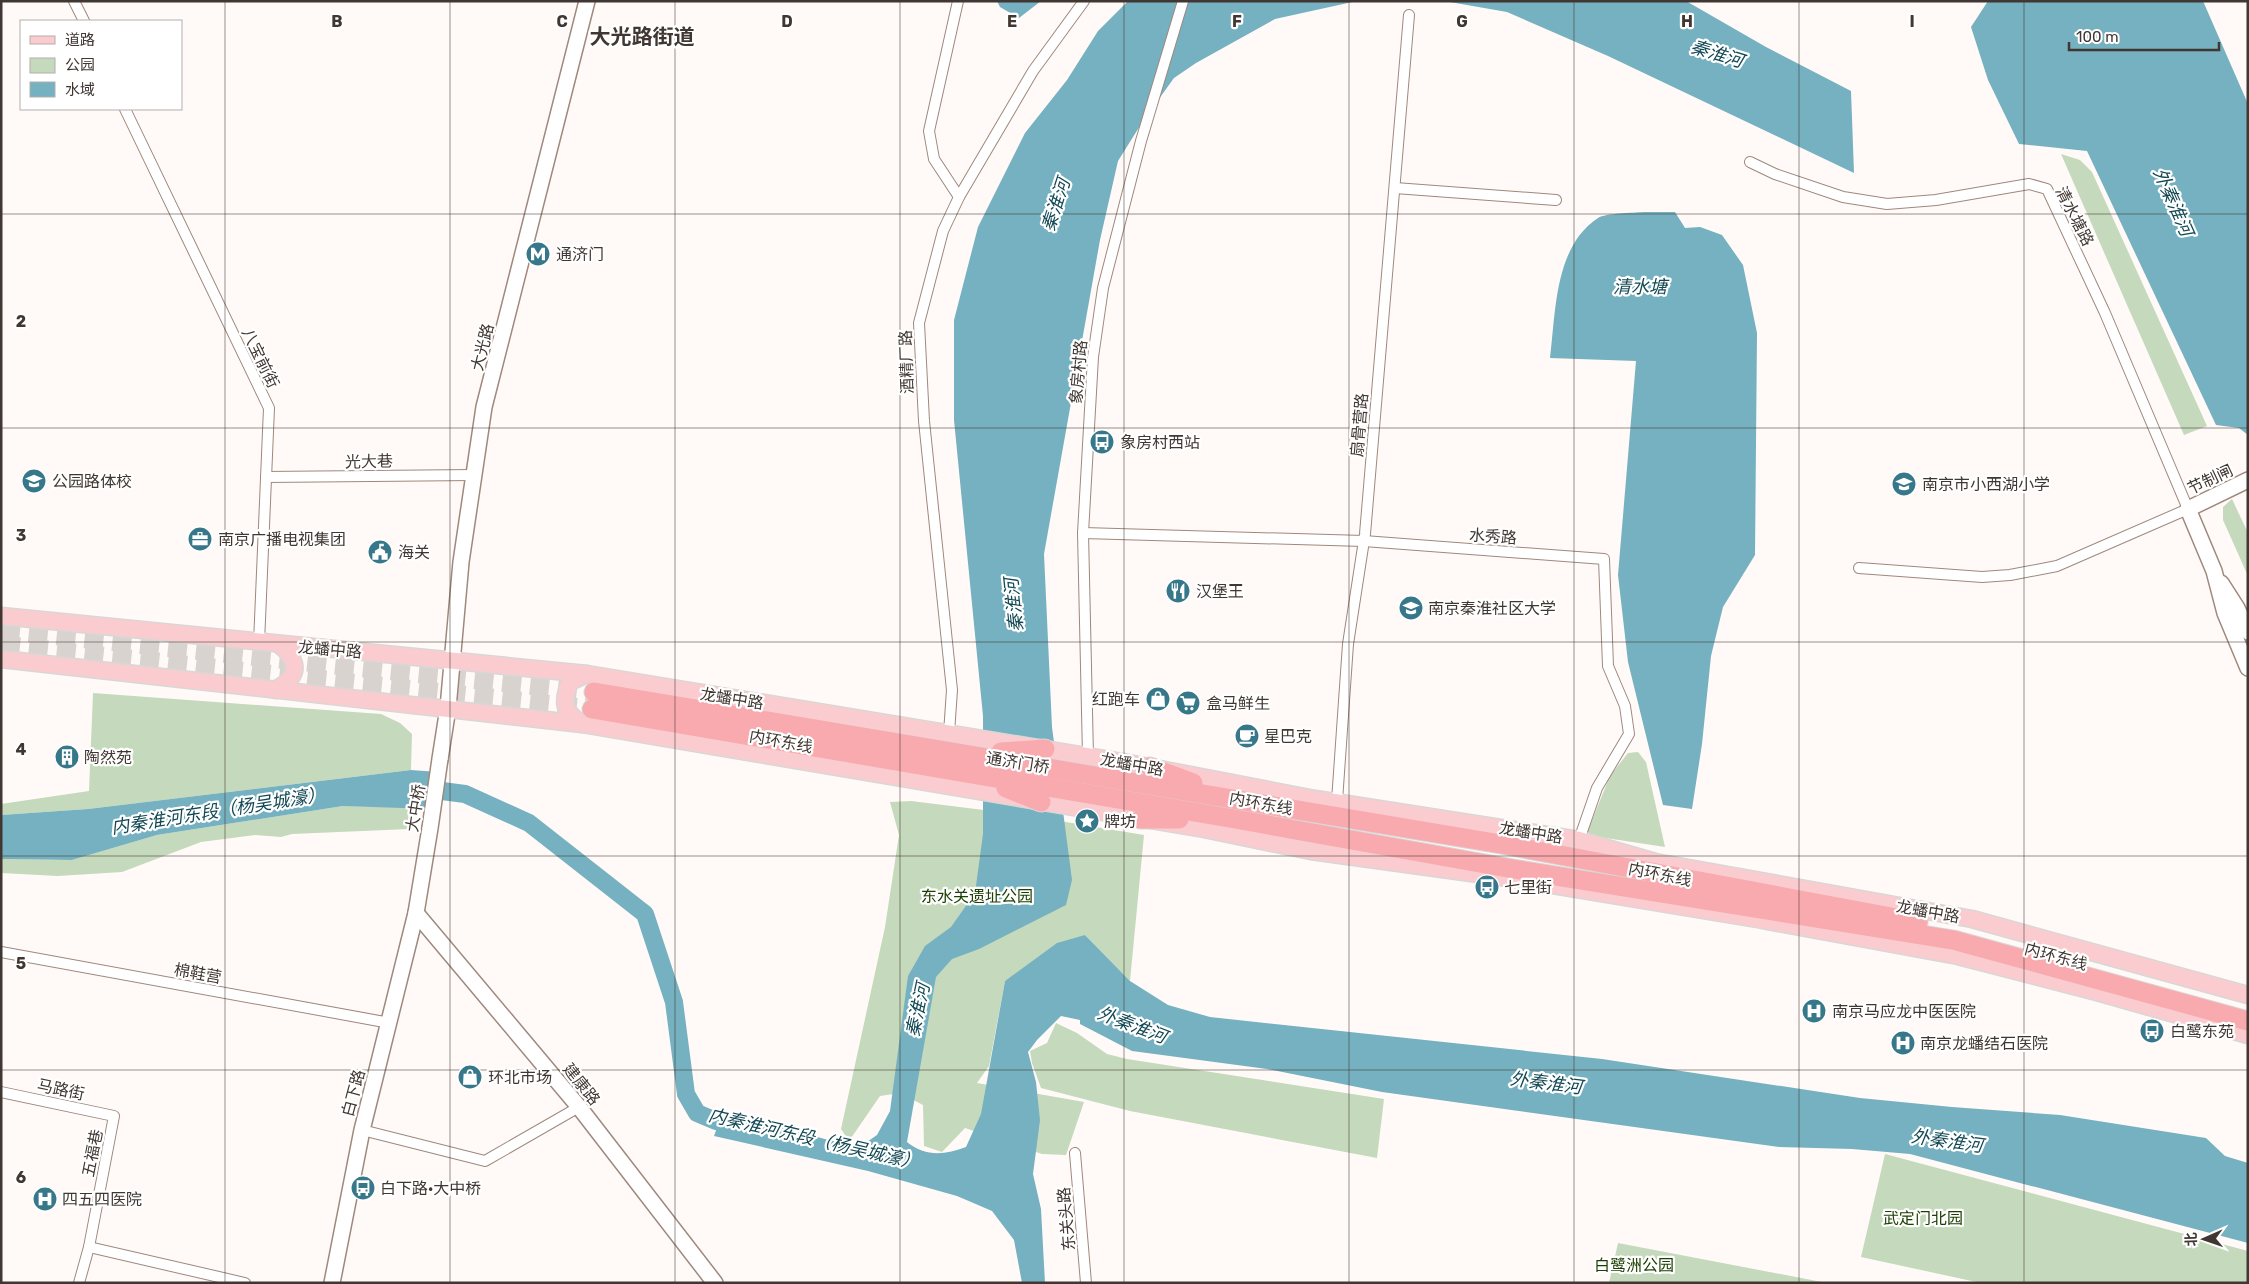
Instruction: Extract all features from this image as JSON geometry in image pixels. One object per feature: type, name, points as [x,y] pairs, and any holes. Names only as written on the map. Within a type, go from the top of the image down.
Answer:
[{"type":"highway","name":"内环东线","points":[[589,708],[971,746]]},
{"type":"highway","name":"内环东线","points":[[589,708],[971,782]]},
{"type":"highway","points":[[971,746],[1045,749]]},
{"type":"highway","name":"通济门桥","points":[[971,746],[1066,761]]},
{"type":"highway","name":"内环东线","points":[[1066,761],[1236,798],[1437,833],[1958,930],[2248,1008]]},
{"type":"highway","points":[[1150,767],[1236,798]]},
{"type":"highway","points":[[971,782],[1040,802]]},
{"type":"highway","name":"通济门桥","points":[[971,782],[1066,798]]},
{"type":"highway","name":"内环东线","points":[[1066,798],[1235,819],[1428,855],[1953,940],[2248,1021]]},
{"type":"highway","points":[[1141,818],[1235,819]]},
{"type":"main road","name":"大光路","points":[[448,708],[461,562],[484,407],[588,1]]},
{"type":"main road","name":"节制闸","points":[[2188,508],[2248,480]]},
{"type":"main road","points":[[2188,508],[2214,571],[2225,613],[2248,668]]},
{"type":"main road","points":[[2214,571],[2237,608],[2248,632]]},
{"type":"main road","name":"龙蟠中路","points":[[1,616],[587,674],[949,732],[971,746]]},
{"type":"main road","points":[[275,690],[287,683],[294,672],[295,664],[290,653],[280,645]]},
{"type":"main road","points":[[1,660],[448,708],[589,708]]},
{"type":"main road","points":[[587,674],[570,682],[565,701],[566,711],[589,708]]},
{"type":"main road","name":"大中桥","points":[[416,913],[448,708]]},
{"type":"main road","name":"龙蟠中路","points":[[1045,749],[1066,761],[1088,756],[1337,801],[1579,840],[1655,862],[1972,919],[2248,996]]},
{"type":"main road","points":[[1040,802],[1066,798],[1141,818],[1311,851],[1515,879],[1958,956],[2097,992],[2248,1035]]},
{"type":"main road","name":"白下路","points":[[332,1283],[362,1130],[416,913]]},
{"type":"main road","name":"建康路","points":[[416,913],[579,1107],[715,1283]]},
{"type":"street","points":[[74,1],[84,20]]},
{"type":"street","points":[[958,1],[929,131],[934,159],[959,197]]},
{"type":"street","name":"酒精厂路","points":[[949,732],[952,690],[924,421],[919,322],[943,231],[959,197],[1033,71],[1084,1]]},
{"type":"street","name":"象房村路","points":[[1088,756],[1083,533],[1091,384],[1097,328],[1103,288],[1141,141],[1183,1]]},
{"type":"street","name":"扇骨营路","points":[[1337,801],[1348,644],[1364,541],[1408,15]]},
{"type":"street","name":"八宝前街","points":[[126,110],[269,408],[259,643]]},
{"type":"street","name":"清水塘路","points":[[1750,162],[1775,174],[1843,197],[1887,204],[1936,200],[2030,184],[2047,189],[2104,313],[2188,508]]},
{"type":"street","points":[[1394,188],[1556,200]]},
{"type":"street","name":"光大巷","points":[[266,477],[474,475]]},
{"type":"street","points":[[1859,568],[1982,578],[2010,575],[2057,566],[2188,508]]},
{"type":"street","name":"水秀路","points":[[1083,533],[1364,541],[1604,559],[1608,666],[1625,706],[1629,734],[1597,788],[1579,840]]},
{"type":"street","name":"棉鞋营","points":[[1,952],[390,1023]]},
{"type":"street","name":"马路街","points":[[1,1092],[114,1116]]},
{"type":"street","points":[[362,1130],[485,1161],[579,1107]]},
{"type":"street","name":"五福巷","points":[[79,1283],[89,1247],[114,1116]]},
{"type":"street","name":"东关头路","points":[[1075,1153],[1086,1283]]},
{"type":"street","points":[[89,1247],[245,1283]]},
{"type":"green space","points":[[2061,154],[2080,160],[2092,172],[2207,426],[2184,435]]},
{"type":"green space","points":[[2232,499],[2248,533],[2248,576],[2223,520],[2223,507]]},
{"type":"green space","points":[[93,693],[381,714],[400,723],[412,734],[411,770],[88,809],[1,815],[1,804],[89,791]]},
{"type":"green space","points":[[1638,752],[1646,762],[1665,847],[1586,835],[1610,776],[1628,753]]},
{"type":"green space","name":"东水关遗址公园","points":[[911,801],[1024,815],[1144,835],[1130,981],[1085,935],[1005,981],[989,1066],[977,1083],[1084,1102],[1066,1155],[1042,1154],[965,1128],[942,1152],[924,1146],[923,1105],[900,1093],[880,1096],[849,1141],[841,1129],[885,927],[899,835],[890,802]]},
{"type":"green space","points":[[343,806],[408,807],[409,829],[292,834],[281,837],[255,835],[201,842],[122,872],[58,876],[1,873],[1,859],[72,860],[157,835]]},
{"type":"green space","points":[[1056,1023],[1077,1033],[1107,1054],[1127,1059],[1384,1099],[1377,1158],[1130,1111],[1041,1088],[1032,1063],[1030,1051],[1047,1043]]},
{"type":"green space","name":"武定门北园","points":[[1885,1154],[2248,1251],[2248,1283],[1981,1283],[1861,1257]]},
{"type":"green space","name":"白鹭洲公园","points":[[1618,1243],[1827,1283],[1609,1283]]},
{"type":"water","points":[[997,1],[1041,1],[1019,18],[1000,7]]},
{"type":"water","points":[[1128,1],[1357,1],[1275,19],[1196,63],[1174,78],[1143,121],[1118,161],[1100,240],[1044,554],[1052,727],[1072,880],[1066,905],[979,949],[952,959],[936,977],[907,1142],[921,1150],[935,1153],[950,1152],[966,1147],[981,1114],[1005,981],[1057,943],[1085,935],[1130,981],[1168,1005],[1210,1017],[1602,1059],[1860,1098],[2060,1115],[2206,1138],[2225,1156],[2248,1163],[2248,1243],[1910,1154],[1852,1149],[1779,1147],[1382,1092],[1267,1069],[1132,1051],[1080,1024],[1080,1020],[1061,1016],[1028,1052],[1036,1082],[1040,1120],[1033,1174],[1041,1209],[1045,1283],[1022,1283],[1014,1240],[992,1211],[957,1196],[868,1171],[714,1136],[723,1111],[832,1141],[864,1144],[877,1135],[890,1111],[908,976],[925,946],[951,927],[975,893],[983,834],[983,716],[954,420],[954,320],[978,227],[1025,133],[1067,80],[1098,31]]},
{"type":"water","name":"秦淮河","points":[[1444,1],[1686,1],[1766,47],[1851,91],[1854,173],[1608,56],[1507,12]]},
{"type":"water","name":"外秦淮河","points":[[1988,1],[2203,1],[2248,104],[2248,435],[2239,428],[2216,425],[2087,151],[2019,144],[1988,80],[1971,27]]},
{"type":"water","name":"清水塘","points":[[1643,212],[1675,212],[1685,228],[1700,227],[1722,235],[1743,265],[1757,333],[1755,555],[1723,607],[1711,656],[1702,744],[1692,809],[1663,805],[1628,662],[1618,575],[1636,361],[1550,358],[1556,301],[1565,263],[1573,246],[1584,230],[1602,216]]},
{"type":"water","points":[[411,770],[438,772],[432,809],[343,806],[157,835],[72,860],[1,859],[1,815],[88,809]]},
{"type":"waterway","name":"内秦淮河东段（杨吴城濠）","points":[[419,788],[465,794],[529,823],[645,914],[674,1002],[686,1094],[697,1113],[716,1121],[742,1126]]},
{"type":"tunnel","points":[[1,630],[594,692]]},
{"type":"tunnel","points":[[1,645],[592,709]]},
{"type":"place","name":"通济门","points":[[538,254]]},
{"type":"place","name":"象房村西站","points":[[1102,442]]},
{"type":"place","name":"公园路体校","points":[[34,481]]},
{"type":"place","name":"南京市小西湖小学","points":[[1904,484]]},
{"type":"place","name":"南京广播电视集团","points":[[200,539]]},
{"type":"place","name":"海关","points":[[380,552]]},
{"type":"place","name":"汉堡王","points":[[1178,591]]},
{"type":"place","name":"南京秦淮社区大学","points":[[1411,608]]},
{"type":"place","name":"红跑车","points":[[1158,699]]},
{"type":"place","name":"盒马鲜生","points":[[1188,703]]},
{"type":"place","name":"星巴克","points":[[1247,736]]},
{"type":"place","name":"陶然苑","points":[[67,757]]},
{"type":"place","name":"牌坊","points":[[1087,821]]},
{"type":"place","name":"七里街","points":[[1487,887]]},
{"type":"place","name":"南京马应龙中医医院","points":[[1814,1011]]},
{"type":"place","name":"白鹭东苑","points":[[2152,1031]]},
{"type":"place","name":"南京龙蟠结石医院","points":[[1903,1043]]},
{"type":"place","name":"环北市场","points":[[470,1077]]},
{"type":"place","name":"白下路·大中桥","points":[[363,1188]]},
{"type":"place","name":"四五四医院","points":[[45,1199]]},
{"type":"district","name":"大光路街道","points":[[642,37]]}]
